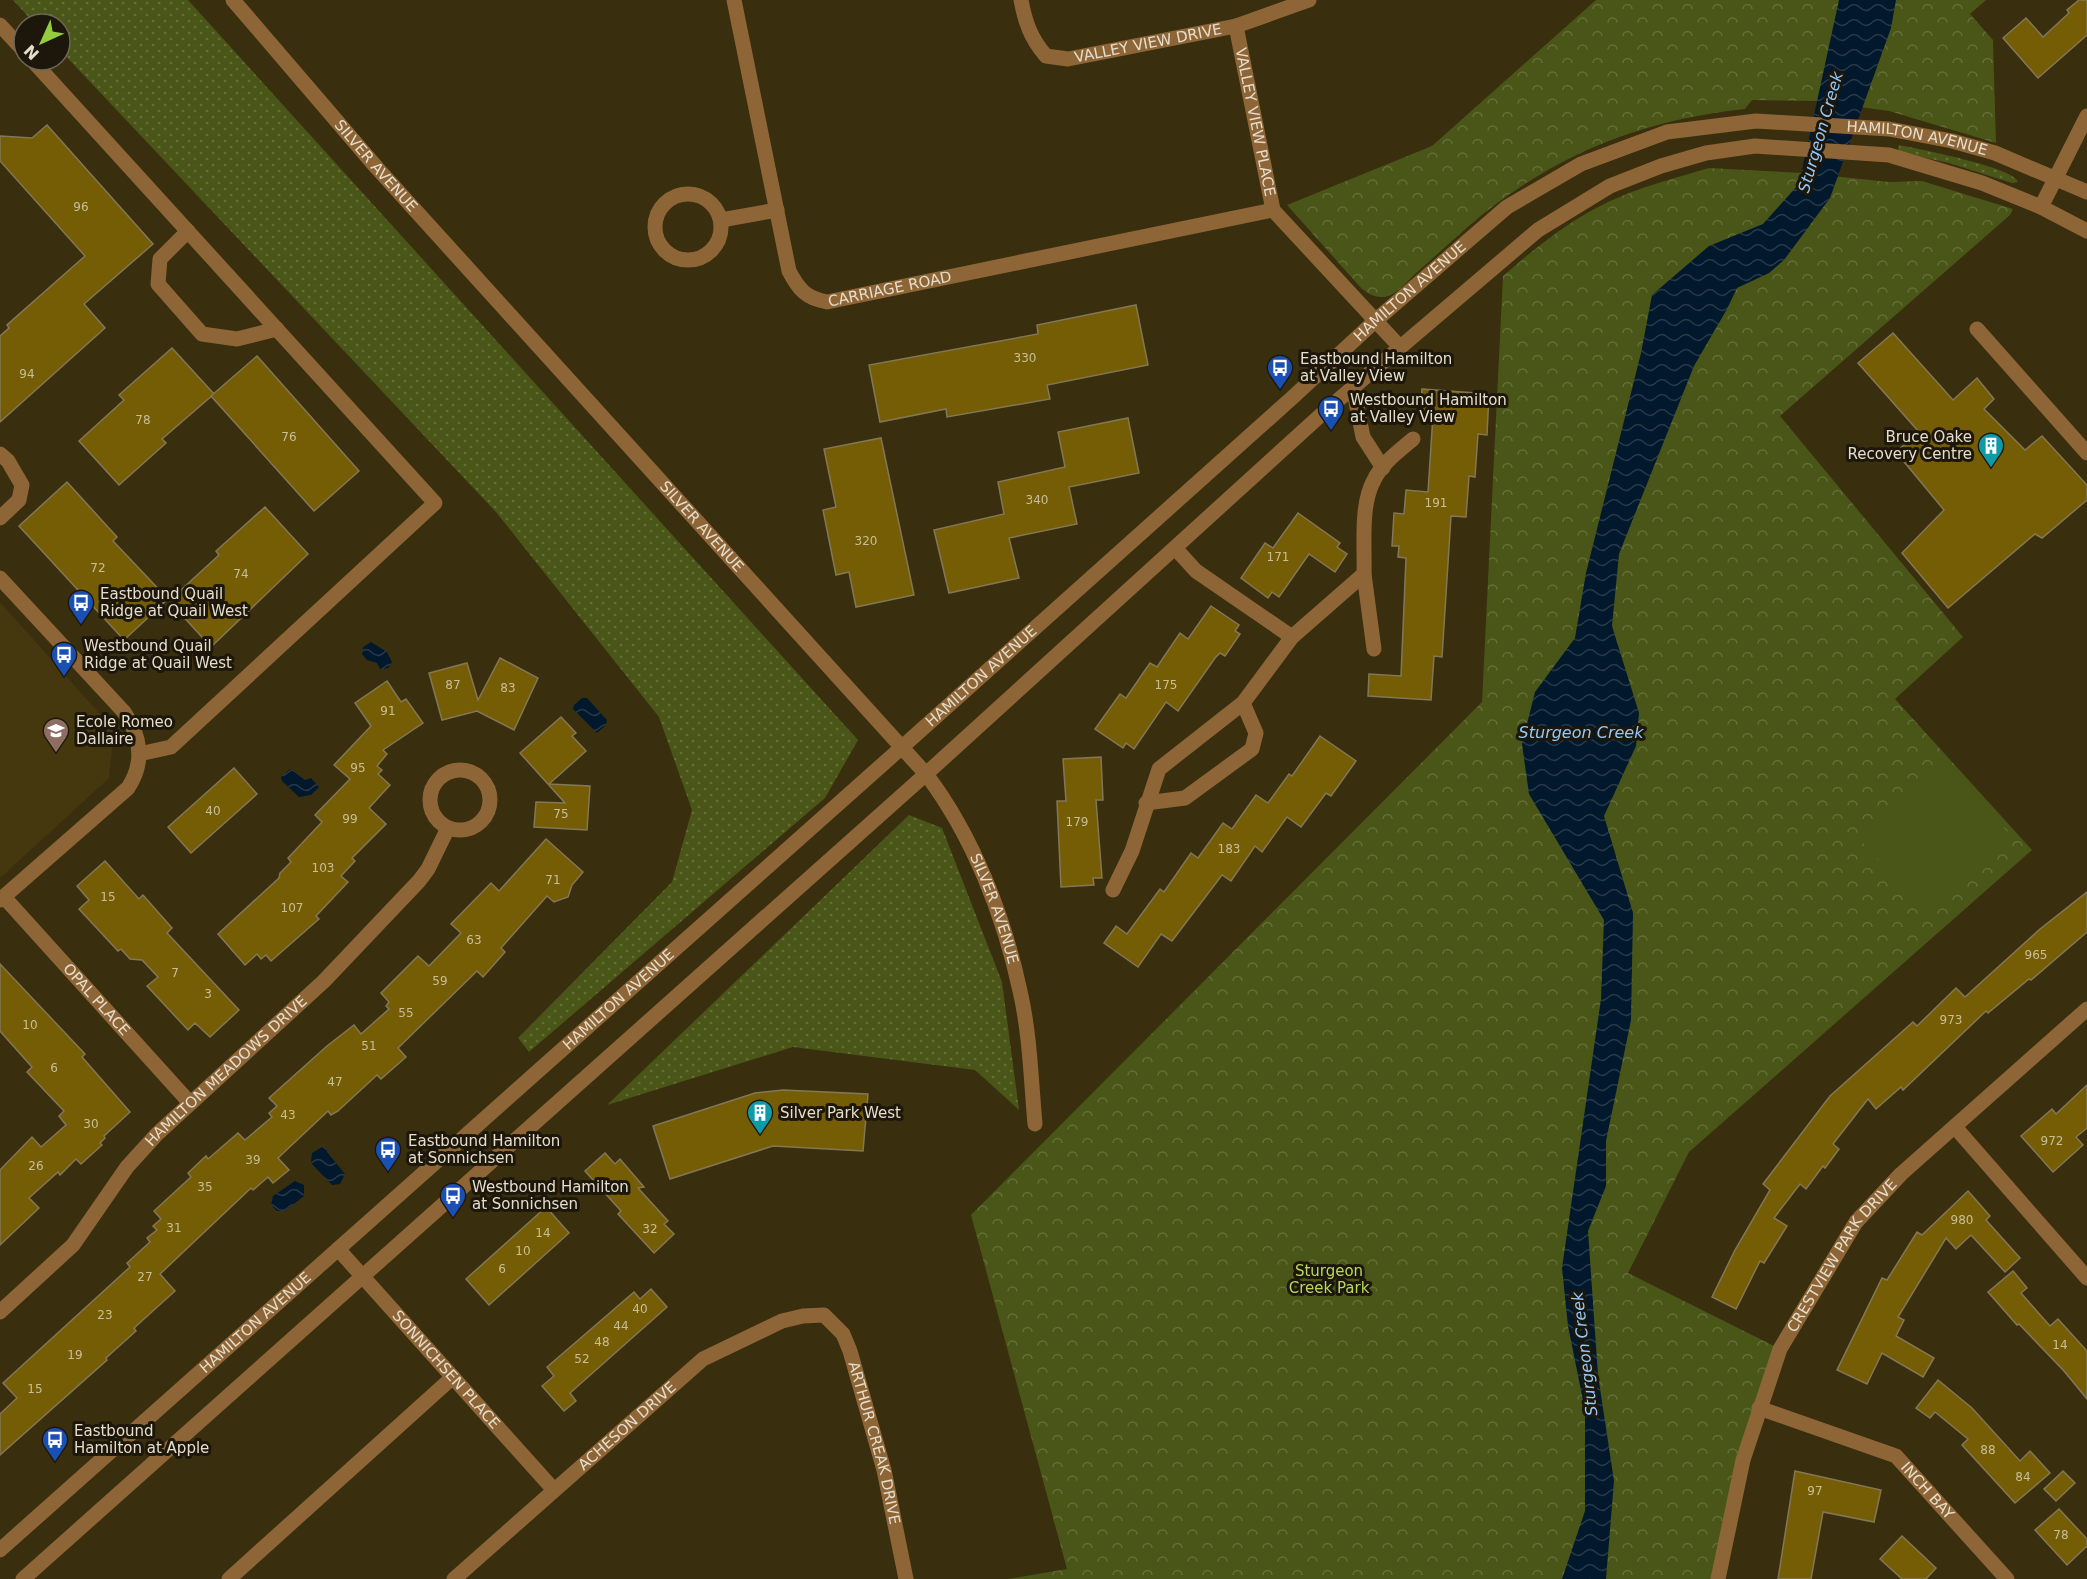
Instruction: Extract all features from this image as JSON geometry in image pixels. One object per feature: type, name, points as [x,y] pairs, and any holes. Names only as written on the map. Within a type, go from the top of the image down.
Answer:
[{"type":"street","name":"SILVER AVENUE","points":[[233,0],[377,168],[926,774],[961,825],[1012,959],[1026,1029],[1035,1124]]},
{"type":"street","name":"CARRIAGE ROAD","points":[[734,0],[789,272],[806,296],[827,302],[1273,210]]},
{"type":"street","name":"VALLEY VIEW DRIVE","points":[[1021,0],[1025,21],[1034,43],[1046,56],[1068,59],[1236,26],[1309,0]]},
{"type":"street","points":[[0,25],[12,38]]},
{"type":"street","name":"VALLEY VIEW PLACE","points":[[1236,26],[1273,210],[1399,346]]},
{"type":"street","points":[[43,72],[435,503],[171,747],[139,754]]},
{"type":"street","points":[[2041,207],[2087,116]]},
{"type":"street","name":"HAMILTON AVENUE","points":[[0,1550],[1293,397],[1374,321],[1507,207],[1563,174],[1667,132],[1756,121],[1889,129],[1995,153],[2087,192]]},
{"type":"street","name":"HAMILTON AVENUE","points":[[23,1579],[926,774],[1399,346],[1538,230],[1610,186],[1661,166],[1706,153],[1755,146],[1888,155],[1982,183],[2041,207],[2087,231]]},
{"type":"street","points":[[693,193],[709,200],[721,220],[722,232],[717,244],[707,255],[696,260],[674,257],[664,250],[658,241],[654,226],[656,215],[666,201],[676,195],[693,193]]},
{"type":"street","points":[[721,220],[777,210]]},
{"type":"street","points":[[188,231],[160,259],[158,284],[202,334],[237,339],[277,329]]},
{"type":"street","points":[[1977,329],[2087,453]]},
{"type":"street","points":[[1353,387],[1363,437],[1371,454],[1383,468]]},
{"type":"street","points":[[1374,649],[1364,574],[1368,494],[1374,479],[1383,468],[1413,439]]},
{"type":"street","points":[[0,454],[8,460],[22,485],[19,500],[0,518]]},
{"type":"street","points":[[1175,548],[1196,571],[1292,637]]},
{"type":"street","points":[[1113,890],[1132,851],[1159,769],[1243,703],[1292,637],[1364,574]]},
{"type":"street","points":[[0,578],[124,712],[134,726],[139,754],[136,773],[128,788],[2,899]]},
{"type":"street","points":[[1146,803],[1185,798],[1252,749],[1256,733],[1243,703]]},
{"type":"street","name":"HAMILTON MEADOWS DRIVE","points":[[0,1312],[73,1245],[127,1167],[190,1103],[324,981],[419,881],[428,869],[448,828]]},
{"type":"street","name":"OPAL PLACE","points":[[2,899],[190,1103]]},
{"type":"street","name":"CRESTVIEW PARK DRIVE","points":[[1718,1579],[1743,1460],[1780,1349],[1856,1222],[1901,1174],[2087,1009]]},
{"type":"street","points":[[1955,1127],[2087,1278]]},
{"type":"street","name":"SONNICHSEN PLACE","points":[[338,1249],[554,1490]]},
{"type":"street","name":"ACHESON DRIVE","points":[[454,1579],[703,1359],[782,1321],[803,1316],[824,1315]]},
{"type":"street","name":"ARTHUR CREAK DRIVE","points":[[824,1315],[843,1334],[850,1351],[884,1470],[906,1579]]},
{"type":"street","points":[[229,1579],[453,1377]]},
{"type":"street","name":"INCH BAY","points":[[1759,1408],[1896,1456],[2007,1579]]},
{"type":"shaded area","name":"Ecole Romeo Dallaire","points":[[0,602],[114,730],[109,778],[0,878]]},
{"type":"green space","points":[[13,0],[188,0],[858,740],[825,798],[529,1052],[518,1038],[672,882],[692,810],[659,717],[496,512],[72,63],[72,12],[24,12]]},
{"type":"green space","points":[[1596,0],[1986,0],[1970,14],[1993,40],[1996,143],[1889,111],[1816,101],[1752,100],[1745,109],[1708,114],[1639,130],[1574,156],[1513,192],[1483,214],[1394,293],[1379,297],[1362,289],[1287,205],[1432,146]]},
{"type":"green space","points":[[1899,145],[1984,165],[2013,176],[2018,182],[2012,183],[1949,163],[1898,152]]},
{"type":"green space","name":"Sturgeon Creek Park","points":[[1709,168],[1804,173],[1889,182],[1922,181],[2013,209],[2010,215],[1780,416],[1963,637],[1895,699],[2032,850],[1689,1152],[1628,1273],[1780,1349],[1718,1579],[1008,1579],[1067,1569],[971,1215],[1482,702],[1503,276],[1553,235],[1594,209],[1632,192]]},
{"type":"green space","points":[[1941,759],[2011,836],[1927,912],[1857,836]]},
{"type":"green space","points":[[909,815],[942,828],[1002,982],[1019,1110],[975,1070],[793,1047],[607,1105]]},
{"type":"water","name":"Sturgeon Creek","points":[[1839,0],[1896,0],[1891,28],[1830,198],[1784,260],[1769,273],[1737,288],[1694,366],[1619,554],[1612,626],[1639,713],[1636,746],[1604,816],[1633,913],[1631,1020],[1606,1141],[1606,1186],[1588,1231],[1598,1375],[1614,1481],[1606,1579],[1562,1579],[1585,1511],[1585,1410],[1568,1326],[1562,1268],[1601,999],[1604,920],[1529,794],[1522,744],[1535,692],[1575,638],[1586,573],[1641,353],[1652,295],[1709,246],[1763,224],[1799,184]]},
{"type":"water","points":[[371,642],[387,652],[392,662],[388,668],[380,669],[377,663],[367,660],[362,654],[363,647]]},
{"type":"water","points":[[582,698],[587,698],[607,720],[606,725],[597,733],[573,709]]},
{"type":"water","points":[[290,769],[305,780],[311,778],[319,787],[311,795],[299,797],[282,781],[281,777]]},
{"type":"water","points":[[322,1147],[327,1149],[345,1174],[340,1184],[332,1185],[311,1163],[312,1153]]},
{"type":"water","points":[[295,1181],[304,1185],[304,1196],[285,1211],[277,1211],[271,1205],[273,1196]]},
{"type":"building","points":[[2079,0],[2087,0],[2087,35],[2038,78],[2003,38],[2026,18],[2043,37],[2069,13],[2067,10]]},
{"type":"building","points":[[47,125],[153,244],[84,304],[105,328],[0,422],[0,336],[9,328],[7,325],[85,256],[0,161],[0,136],[32,138]]},
{"type":"building","points":[[1136,305],[1148,365],[1047,385],[1050,399],[947,417],[946,409],[880,422],[869,365],[1038,334],[1037,325]]},
{"type":"building","name":"Bruce Oake Recovery Centre","points":[[1893,333],[1953,400],[1977,378],[1994,399],[1984,409],[2025,450],[2042,436],[2087,485],[2087,500],[2042,538],[2035,534],[1948,608],[1902,553],[1944,510],[1896,452],[1919,432],[1858,363]]},
{"type":"building","points":[[172,348],[214,394],[162,439],[166,443],[119,485],[79,441],[124,400],[119,395]]},
{"type":"building","points":[[257,356],[359,471],[314,511],[211,396]]},
{"type":"building","points":[[1422,389],[1489,394],[1487,435],[1478,434],[1475,477],[1469,476],[1466,517],[1451,516],[1442,657],[1434,656],[1431,700],[1368,696],[1369,674],[1401,676],[1406,558],[1398,557],[1399,546],[1392,546],[1394,513],[1404,514],[1406,490],[1428,492],[1433,415],[1420,414]]},
{"type":"building","points":[[1128,418],[1139,473],[1069,487],[1077,524],[1009,538],[1019,578],[949,593],[934,530],[1004,514],[998,482],[1065,467],[1058,432]]},
{"type":"building","points":[[881,438],[914,595],[856,607],[849,572],[836,575],[823,510],[836,507],[824,449]]},
{"type":"building","points":[[67,482],[117,537],[113,541],[168,599],[124,640],[19,526]]},
{"type":"building","points":[[265,507],[308,554],[211,647],[169,601],[219,555],[216,551]]},
{"type":"building","points":[[1298,513],[1340,543],[1337,547],[1347,554],[1335,572],[1309,554],[1279,597],[1272,592],[1268,598],[1241,578],[1265,543],[1273,548]]},
{"type":"building","points":[[1211,606],[1239,625],[1235,631],[1240,634],[1225,656],[1220,653],[1215,658],[1178,711],[1166,702],[1134,749],[1126,743],[1123,748],[1095,729],[1120,694],[1126,698],[1150,663],[1157,667],[1180,633],[1188,639]]},
{"type":"building","points":[[500,658],[538,678],[514,730],[477,711],[442,720],[429,673],[467,663],[478,700]]},
{"type":"building","points":[[387,681],[401,702],[406,699],[423,723],[383,750],[387,754],[377,766],[382,770],[378,774],[390,785],[369,808],[386,824],[352,858],[355,861],[341,876],[348,882],[316,916],[319,919],[271,961],[266,955],[261,959],[257,954],[245,965],[218,934],[279,878],[280,873],[291,862],[288,858],[322,822],[315,815],[350,779],[334,765],[371,726],[355,703]]},
{"type":"building","points":[[561,717],[576,733],[572,736],[586,751],[549,784],[590,786],[587,830],[534,827],[536,802],[565,803],[520,753]]},
{"type":"building","points":[[1320,736],[1356,761],[1331,796],[1326,793],[1301,827],[1287,817],[1262,852],[1255,846],[1231,881],[1222,875],[1172,941],[1161,934],[1138,967],[1104,943],[1116,926],[1127,934],[1160,889],[1164,892],[1191,853],[1198,858],[1223,823],[1232,829],[1256,795],[1268,803],[1289,774],[1292,776]]},
{"type":"building","points":[[1101,757],[1103,800],[1096,800],[1102,878],[1093,878],[1094,885],[1061,887],[1057,801],[1066,801],[1063,759]]},
{"type":"building","points":[[234,768],[257,794],[191,853],[168,827]]},
{"type":"building","points":[[546,839],[583,872],[572,885],[568,897],[554,902],[547,896],[501,948],[505,952],[483,977],[477,971],[398,1048],[406,1057],[381,1079],[377,1075],[338,1111],[331,1115],[328,1111],[278,1158],[289,1170],[273,1183],[268,1177],[253,1190],[251,1188],[160,1274],[175,1291],[134,1328],[136,1331],[106,1358],[107,1360],[0,1455],[0,1414],[17,1398],[3,1383],[130,1267],[127,1263],[150,1242],[147,1238],[157,1230],[153,1226],[161,1219],[154,1211],[191,1177],[188,1173],[206,1156],[208,1159],[238,1133],[245,1140],[272,1117],[269,1113],[277,1106],[269,1098],[327,1046],[354,1025],[361,1034],[389,1009],[386,1006],[389,1002],[381,993],[418,956],[429,966],[461,933],[451,924],[491,883],[499,891]]},
{"type":"building","points":[[105,861],[139,899],[143,895],[172,928],[167,933],[239,1010],[210,1037],[195,1023],[188,1030],[147,986],[158,977],[142,960],[130,959],[121,949],[118,951],[79,909],[89,900],[77,886]]},
{"type":"building","points":[[2087,892],[2087,932],[2031,980],[2029,979],[1988,1013],[1986,1011],[1903,1090],[1901,1087],[1876,1109],[1868,1099],[1833,1144],[1839,1149],[1825,1168],[1823,1166],[1806,1189],[1800,1184],[1774,1218],[1787,1226],[1764,1263],[1760,1261],[1736,1309],[1712,1297],[1735,1250],[1770,1190],[1763,1184],[1830,1096],[1913,1022],[1917,1026],[1956,988],[1965,997],[2040,929]]},
{"type":"building","points":[[0,964],[85,1054],[82,1057],[130,1112],[104,1136],[105,1138],[100,1143],[102,1145],[81,1164],[76,1159],[60,1175],[58,1172],[29,1198],[39,1208],[0,1245],[0,1170],[32,1137],[41,1147],[66,1125],[59,1116],[64,1111],[27,1072],[32,1067],[0,1031]]},
{"type":"building","points":[[2087,1085],[2087,1128],[2076,1137],[2083,1145],[2053,1172],[2021,1136],[2052,1109],[2056,1114]]},
{"type":"building","name":"Silver Park West","points":[[783,1090],[868,1094],[863,1151],[773,1146],[670,1179],[653,1126],[755,1093]]},
{"type":"building","points":[[605,1153],[615,1164],[620,1159],[644,1187],[638,1188],[668,1221],[664,1224],[674,1234],[654,1253],[618,1214],[621,1211],[585,1171]]},
{"type":"building","points":[[1968,1191],[1990,1216],[1986,1220],[2020,1258],[2005,1272],[1971,1235],[1956,1249],[1946,1238],[1898,1317],[1904,1320],[1896,1336],[1934,1358],[1923,1377],[1882,1353],[1867,1384],[1837,1370],[1882,1278],[1887,1280],[1917,1232],[1922,1235]]},
{"type":"building","points":[[546,1207],[569,1233],[489,1305],[466,1279]]},
{"type":"building","points":[[2013,1271],[2027,1288],[2021,1293],[2050,1326],[2058,1319],[2087,1351],[2087,1399],[2064,1371],[2019,1324],[2017,1325],[1988,1292]]},
{"type":"building","points":[[651,1289],[667,1307],[570,1393],[576,1401],[564,1411],[542,1386],[554,1376],[547,1367],[634,1292],[640,1299]]},
{"type":"building","points":[[1938,1380],[1972,1408],[2020,1461],[2030,1451],[2050,1473],[2015,1503],[1962,1445],[1968,1439],[1935,1412],[1930,1418],[1916,1408]]},
{"type":"building","points":[[1795,1471],[1881,1490],[1874,1522],[1823,1512],[1811,1579],[1778,1579]]},
{"type":"building","points":[[2063,1471],[2075,1483],[2056,1501],[2044,1489]]},
{"type":"building","points":[[2059,1509],[2087,1539],[2087,1546],[2067,1565],[2035,1530]]},
{"type":"building","points":[[1902,1536],[1936,1568],[1926,1579],[1902,1579],[1880,1559]]},
{"type":"place","name":"Eastbound Hamilton at Valley View","points":[[1280,391]]},
{"type":"place","name":"Westbound Hamilton at Valley View","points":[[1331,432]]},
{"type":"place","name":"Bruce Oake Recovery Centre","points":[[1991,469]]},
{"type":"place","name":"Eastbound Quail Ridge at Quail West","points":[[81,626]]},
{"type":"place","name":"Westbound Quail Ridge at Quail West","points":[[64,678]]},
{"type":"place","name":"Ecole Romeo Dallaire","points":[[56,754]]},
{"type":"place","name":"Silver Park West","points":[[760,1136]]},
{"type":"place","name":"Eastbound Hamilton at Sonnichsen","points":[[388,1173]]},
{"type":"place","name":"Westbound Hamilton at Sonnichsen","points":[[453,1219]]},
{"type":"place","name":"Eastbound Hamilton at Apple","points":[[55,1463]]}]
